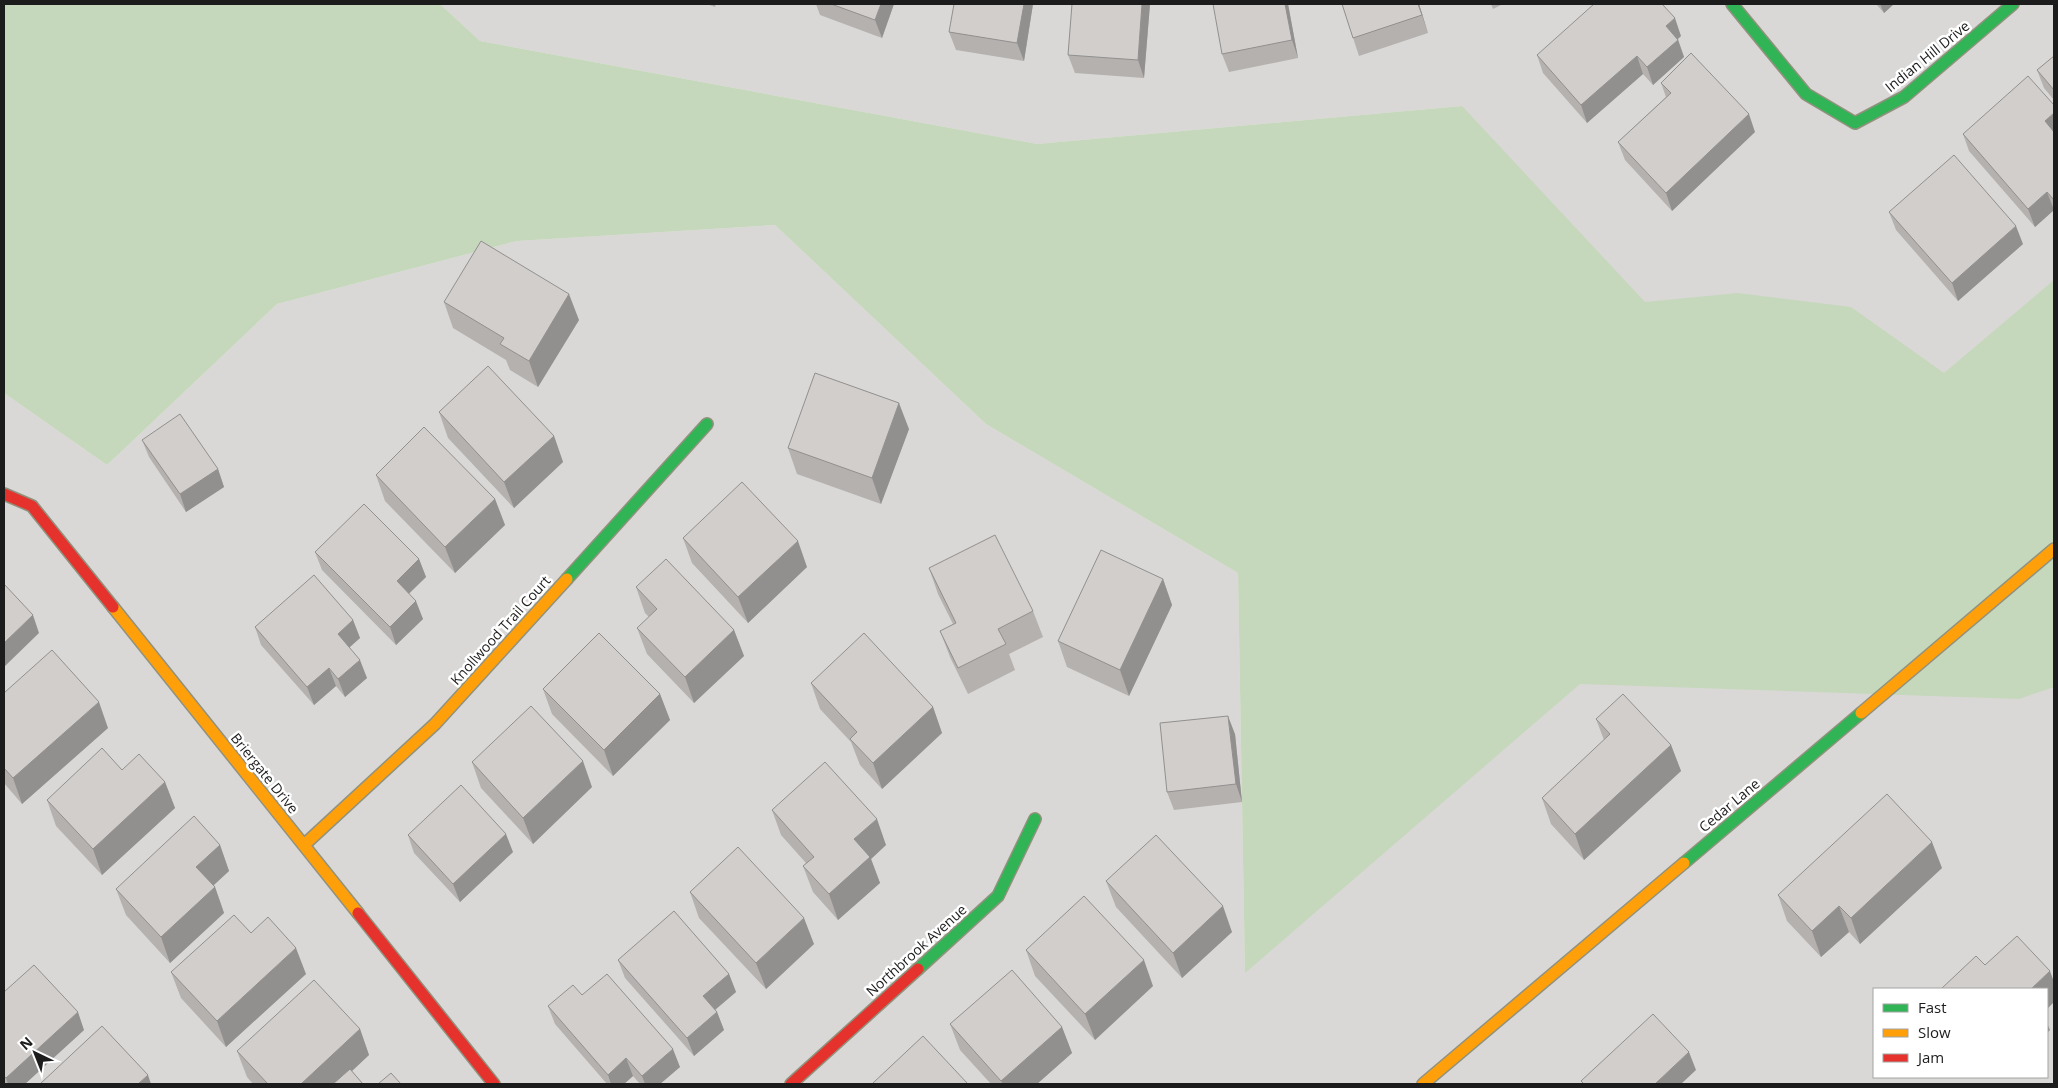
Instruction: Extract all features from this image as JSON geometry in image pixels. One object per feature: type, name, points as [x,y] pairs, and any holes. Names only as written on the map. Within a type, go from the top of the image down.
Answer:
[{"type":"street","name":"Indian Hill Drive","points":[[1732,4],[1806,94],[1855,123],[1904,97],[2013,4]]},
{"type":"street","name":"Knollwood Trail Court","points":[[304,845],[435,724],[707,424]]},
{"type":"street","name":"Briergate Drive","points":[[4,494],[32,506],[494,1084]]},
{"type":"street","name":"Cedar Lane","points":[[1423,1084],[2054,549]]},
{"type":"street","name":"Northbrook Avenue","points":[[791,1084],[998,896],[1034,819]]},
{"type":"shaded area","points":[[440,4],[2054,4],[2054,1084],[4,1084],[4,393],[107,465],[277,304],[517,241],[775,225],[986,424],[1238,573],[1245,973],[1462,106],[1037,144],[480,41]]},
{"type":"green space","points":[[4,4],[440,4],[480,41],[1037,144],[1462,106],[1645,302],[1738,293],[1851,307],[1944,373],[2054,280],[2054,687],[2019,699],[1580,684],[1245,973],[1238,573],[986,424],[775,225],[517,241],[277,304],[107,465],[4,393]]},
{"type":"building","points":[[831,4],[881,4],[875,20]]},
{"type":"building","points":[[954,4],[1024,4],[1017,43],[949,32]]},
{"type":"building","points":[[1072,4],[1142,4],[1138,60],[1068,55]]},
{"type":"building","points":[[1213,4],[1285,4],[1292,40],[1222,54]]},
{"type":"building","points":[[1342,4],[1418,4],[1422,15],[1353,38]]},
{"type":"building","points":[[1594,4],[1662,4],[1675,18],[1666,26],[1678,40],[1647,67],[1637,56],[1581,105],[1537,55]]},
{"type":"building","points":[[1691,53],[1749,114],[1666,193],[1618,142],[1671,93],[1661,83]]},
{"type":"building","points":[[2054,56],[2054,90],[2037,70]]},
{"type":"building","points":[[2028,76],[2054,105],[2054,113],[2045,121],[2054,132],[2054,200],[2047,192],[2028,209],[1963,134]]},
{"type":"building","points":[[1954,155],[2016,226],[1952,283],[1889,212]]},
{"type":"building","points":[[481,241],[569,294],[529,361],[500,344],[504,338],[444,302]]},
{"type":"building","points":[[488,366],[554,436],[504,482],[439,412]]},
{"type":"building","points":[[815,373],[899,403],[872,478],[788,448]]},
{"type":"building","points":[[180,414],[218,469],[180,494],[142,440]]},
{"type":"building","points":[[424,427],[495,499],[445,547],[376,475]]},
{"type":"building","points":[[742,482],[798,541],[738,597],[683,538]]},
{"type":"building","points":[[364,504],[419,559],[397,581],[416,601],[390,627],[315,552]]},
{"type":"building","points":[[995,535],[1033,611],[998,629],[1006,644],[958,668],[940,631],[956,623],[929,568]]},
{"type":"building","points":[[1101,550],[1163,579],[1120,670],[1058,641]]},
{"type":"building","points":[[666,559],[734,630],[685,677],[637,628],[657,609],[636,587]]},
{"type":"building","points":[[314,575],[353,620],[338,634],[360,660],[338,679],[329,668],[307,687],[255,627]]},
{"type":"building","points":[[4,584],[33,615],[4,643]]},
{"type":"building","points":[[599,633],[660,694],[604,750],[543,689]]},
{"type":"building","points":[[864,633],[933,707],[873,763],[850,739],[857,732],[811,683]]},
{"type":"building","points":[[52,650],[99,702],[13,778],[4,768],[4,693]]},
{"type":"building","points":[[1623,694],[1671,745],[1575,834],[1542,798],[1610,734],[1596,719]]},
{"type":"building","points":[[531,706],[583,761],[523,818],[472,762]]},
{"type":"building","points":[[1228,716],[1236,784],[1167,792],[1160,723]]},
{"type":"building","points":[[102,748],[122,770],[139,754],[165,782],[93,849],[47,800]]},
{"type":"building","points":[[825,762],[877,819],[854,839],[870,857],[829,894],[803,866],[814,857],[772,810]]},
{"type":"building","points":[[461,785],[506,834],[453,884],[408,835]]},
{"type":"building","points":[[1887,794],[1932,842],[1851,918],[1839,906],[1812,931],[1778,895]]},
{"type":"building","points":[[194,816],[220,845],[196,867],[215,887],[161,937],[116,889]]},
{"type":"building","points":[[1156,835],[1223,906],[1173,953],[1106,881]]},
{"type":"building","points":[[738,847],[804,918],[756,963],[690,892]]},
{"type":"building","points":[[1084,896],[1144,960],[1085,1014],[1026,950]]},
{"type":"building","points":[[674,911],[729,974],[703,996],[717,1012],[687,1038],[618,960]]},
{"type":"building","points":[[234,915],[251,933],[268,917],[296,948],[217,1021],[171,972]]},
{"type":"building","points":[[2017,936],[2050,971],[2032,988],[1942,988],[1976,956],[1985,965]]},
{"type":"building","points":[[34,965],[78,1012],[6,1078],[4,1076],[4,992]]},
{"type":"building","points":[[1012,970],[1062,1027],[1001,1081],[950,1024]]},
{"type":"building","points":[[607,974],[673,1049],[642,1076],[626,1058],[608,1075],[548,1006],[573,985],[582,995]]},
{"type":"building","points":[[314,980],[360,1029],[301,1084],[268,1084],[237,1051]]},
{"type":"building","points":[[1653,1014],[1689,1052],[1655,1084],[1584,1084],[1581,1081]]},
{"type":"building","points":[[102,1026],[148,1075],[138,1084],[40,1084]]},
{"type":"building","points":[[923,1036],[968,1084],[873,1083]]},
{"type":"building","points":[[350,1069],[363,1084],[333,1084]]},
{"type":"building","points":[[391,1073],[401,1084],[378,1084]]},
{"type":"traffic: fast","points":[[1732,4],[1806,94],[1855,123],[1904,97],[2013,4]]},
{"type":"traffic: fast","points":[[567,579],[707,424]]},
{"type":"traffic: fast","points":[[1684,863],[1861,713]]},
{"type":"traffic: fast","points":[[918,969],[998,896],[1035,819]]},
{"type":"traffic: slow","points":[[1861,713],[2054,549]]},
{"type":"traffic: slow","points":[[304,845],[435,724],[567,579]]},
{"type":"traffic: slow","points":[[113,607],[358,913]]},
{"type":"traffic: slow","points":[[1423,1084],[1684,863]]},
{"type":"traffic: jam","points":[[4,494],[32,506],[113,607]]},
{"type":"traffic: jam","points":[[358,913],[494,1084]]},
{"type":"traffic: jam","points":[[791,1084],[918,969]]}]
